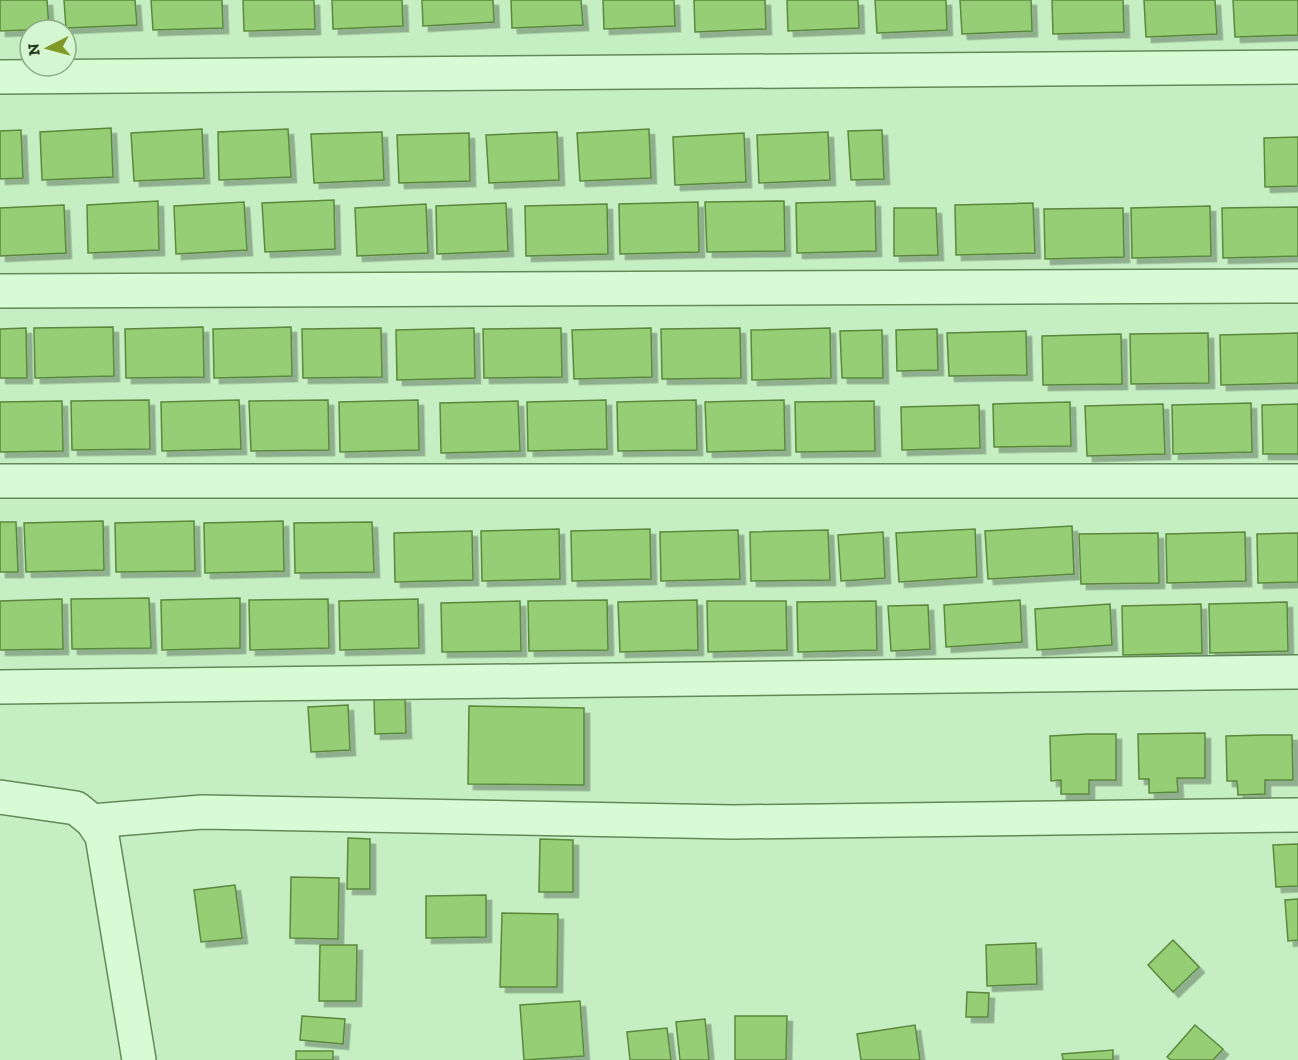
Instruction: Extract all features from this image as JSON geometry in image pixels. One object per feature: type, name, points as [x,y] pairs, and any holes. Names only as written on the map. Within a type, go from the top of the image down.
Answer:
[{"type":"street","points":[[0,76],[1298,67]]},
{"type":"street","points":[[0,291],[1298,286]]},
{"type":"street","points":[[0,481],[1298,481]]},
{"type":"street","points":[[0,687],[1298,672]]},
{"type":"street","points":[[0,797],[76,808],[92,821],[102,836],[139,1060]]},
{"type":"street","points":[[92,821],[202,812],[733,822],[1298,815]]},
{"type":"building","points":[[0,0],[47,0],[48,18],[18,18],[18,30],[0,31]]},
{"type":"building","points":[[64,0],[135,0],[137,25],[78,27],[78,18],[65,18]]},
{"type":"building","points":[[151,0],[222,0],[223,28],[153,30]]},
{"type":"building","points":[[243,0],[314,0],[315,29],[244,31]]},
{"type":"building","points":[[332,0],[402,0],[403,26],[333,29]]},
{"type":"building","points":[[422,0],[493,0],[494,22],[423,26]]},
{"type":"building","points":[[511,0],[581,0],[583,25],[512,28]]},
{"type":"building","points":[[603,0],[674,0],[675,26],[604,29]]},
{"type":"building","points":[[694,0],[765,0],[766,29],[695,32]]},
{"type":"building","points":[[787,0],[858,0],[859,28],[788,31]]},
{"type":"building","points":[[875,0],[946,0],[947,30],[877,33]]},
{"type":"building","points":[[960,0],[1031,0],[1032,31],[962,34]]},
{"type":"building","points":[[1052,0],[1123,0],[1124,32],[1053,34]]},
{"type":"building","points":[[1144,0],[1215,0],[1217,34],[1146,37]]},
{"type":"building","points":[[1233,0],[1298,0],[1298,35],[1235,37]]},
{"type":"building","points":[[111,128],[113,177],[42,180],[40,132]]},
{"type":"building","points":[[202,129],[204,178],[134,181],[131,133]]},
{"type":"building","points":[[288,129],[291,177],[219,180],[218,132]]},
{"type":"building","points":[[649,129],[651,178],[580,181],[577,133]]},
{"type":"building","points":[[21,130],[23,178],[0,179],[0,131]]},
{"type":"building","points":[[882,130],[884,179],[851,180],[848,131]]},
{"type":"building","points":[[382,132],[384,180],[314,183],[311,134]]},
{"type":"building","points":[[557,132],[559,180],[489,183],[486,135]]},
{"type":"building","points":[[828,132],[830,180],[759,183],[757,135]]},
{"type":"building","points":[[469,133],[470,181],[399,183],[397,135]]},
{"type":"building","points":[[744,133],[746,182],[675,185],[673,137]]},
{"type":"building","points":[[1298,137],[1298,186],[1265,187],[1264,138]]},
{"type":"building","points":[[334,200],[335,249],[265,252],[262,203]]},
{"type":"building","points":[[158,201],[159,250],[88,253],[87,205]]},
{"type":"building","points":[[784,201],[785,251],[707,252],[705,202]]},
{"type":"building","points":[[875,201],[876,251],[797,253],[796,203]]},
{"type":"building","points":[[244,202],[247,250],[176,254],[174,206]]},
{"type":"building","points":[[698,202],[699,252],[620,254],[619,204]]},
{"type":"building","points":[[506,203],[508,251],[437,254],[436,206]]},
{"type":"building","points":[[1033,203],[1035,253],[956,255],[955,205]]},
{"type":"building","points":[[426,204],[428,253],[357,256],[355,208]]},
{"type":"building","points":[[607,204],[608,254],[526,256],[525,206]]},
{"type":"building","points":[[64,205],[66,253],[0,256],[0,208]]},
{"type":"building","points":[[1210,206],[1211,256],[1132,258],[1131,208]]},
{"type":"building","points":[[1298,207],[1298,256],[1223,258],[1222,208]]},
{"type":"building","points":[[894,208],[936,208],[938,255],[894,256]]},
{"type":"building","points":[[1123,208],[1124,257],[1045,259],[1044,209]]},
{"type":"building","points":[[113,327],[114,376],[35,378],[34,328]]},
{"type":"building","points":[[203,327],[204,377],[126,378],[125,329]]},
{"type":"building","points":[[291,327],[292,376],[214,378],[213,329]]},
{"type":"building","points":[[26,328],[27,378],[0,378],[0,329]]},
{"type":"building","points":[[381,328],[382,377],[303,378],[302,329]]},
{"type":"building","points":[[474,328],[475,378],[397,380],[396,330]]},
{"type":"building","points":[[561,328],[562,377],[484,378],[483,329]]},
{"type":"building","points":[[651,328],[652,377],[574,379],[572,330]]},
{"type":"building","points":[[740,328],[741,378],[662,379],[661,329]]},
{"type":"building","points":[[830,328],[831,378],[752,380],[751,330]]},
{"type":"building","points":[[937,329],[938,370],[897,371],[896,330]]},
{"type":"building","points":[[882,330],[883,378],[842,378],[840,331]]},
{"type":"building","points":[[1026,331],[1027,375],[949,376],[947,333]]},
{"type":"building","points":[[1208,333],[1209,383],[1131,384],[1130,334]]},
{"type":"building","points":[[1298,333],[1298,383],[1221,385],[1220,335]]},
{"type":"building","points":[[1121,334],[1122,384],[1043,385],[1042,336]]},
{"type":"building","points":[[149,400],[150,449],[72,450],[71,401]]},
{"type":"building","points":[[239,400],[241,449],[162,451],[161,402]]},
{"type":"building","points":[[328,400],[329,450],[251,451],[249,401]]},
{"type":"building","points":[[418,400],[419,450],[340,452],[339,402]]},
{"type":"building","points":[[606,400],[607,449],[528,451],[527,402]]},
{"type":"building","points":[[696,400],[697,450],[618,451],[617,402]]},
{"type":"building","points":[[784,400],[785,450],[707,452],[705,402]]},
{"type":"building","points":[[62,401],[63,451],[0,452],[0,402]]},
{"type":"building","points":[[518,401],[520,451],[441,453],[440,403]]},
{"type":"building","points":[[874,401],[875,451],[796,452],[795,402]]},
{"type":"building","points":[[1070,402],[1071,446],[994,447],[993,404]]},
{"type":"building","points":[[1251,403],[1252,452],[1173,454],[1172,405]]},
{"type":"building","points":[[1163,404],[1165,454],[1087,456],[1085,406]]},
{"type":"building","points":[[1298,404],[1298,454],[1263,454],[1262,405]]},
{"type":"building","points":[[979,405],[980,448],[902,450],[901,407]]},
{"type":"building","points":[[103,521],[104,570],[26,572],[24,523]]},
{"type":"building","points":[[194,521],[195,571],[116,572],[115,523]]},
{"type":"building","points":[[283,521],[284,571],[205,573],[204,523]]},
{"type":"building","points":[[0,522],[16,522],[18,572],[0,572]]},
{"type":"building","points":[[372,522],[374,572],[295,573],[294,523]]},
{"type":"building","points":[[1072,526],[1074,574],[988,579],[985,531]]},
{"type":"building","points":[[559,529],[560,579],[482,581],[481,531]]},
{"type":"building","points":[[650,529],[651,579],[572,581],[571,531]]},
{"type":"building","points":[[975,529],[977,577],[899,582],[896,533]]},
{"type":"building","points":[[738,530],[740,579],[661,581],[660,532]]},
{"type":"building","points":[[828,530],[830,580],[751,581],[750,532]]},
{"type":"building","points":[[472,531],[473,580],[395,582],[394,533]]},
{"type":"building","points":[[883,532],[885,578],[841,581],[838,535]]},
{"type":"building","points":[[1245,532],[1246,581],[1167,583],[1166,534]]},
{"type":"building","points":[[1158,533],[1159,583],[1081,584],[1079,534]]},
{"type":"building","points":[[1298,533],[1298,582],[1258,583],[1257,534]]},
{"type":"building","points":[[149,598],[151,648],[72,649],[71,599]]},
{"type":"building","points":[[240,598],[240,648],[162,650],[161,600]]},
{"type":"building","points":[[62,599],[63,649],[0,650],[0,601]]},
{"type":"building","points":[[328,599],[329,648],[250,650],[249,600]]},
{"type":"building","points":[[418,599],[419,648],[340,650],[339,601]]},
{"type":"building","points":[[607,600],[608,650],[529,651],[528,601]]},
{"type":"building","points":[[697,600],[698,650],[620,652],[618,602]]},
{"type":"building","points":[[1020,600],[1022,642],[946,647],[944,605]]},
{"type":"building","points":[[520,601],[521,651],[442,652],[441,603]]},
{"type":"building","points":[[707,601],[786,601],[787,650],[708,652]]},
{"type":"building","points":[[876,601],[877,650],[798,652],[797,602]]},
{"type":"building","points":[[1287,602],[1288,651],[1210,653],[1209,604]]},
{"type":"building","points":[[1110,604],[1112,645],[1037,650],[1035,609]]},
{"type":"building","points":[[1201,604],[1202,653],[1123,655],[1122,606]]},
{"type":"building","points":[[928,605],[930,649],[891,651],[888,606]]},
{"type":"building","points":[[405,697],[406,733],[375,734],[374,698]]},
{"type":"building","points":[[348,705],[350,750],[311,752],[308,707]]},
{"type":"building","points":[[469,706],[584,708],[584,785],[468,784]]},
{"type":"building","points":[[1205,733],[1205,778],[1177,778],[1178,792],[1149,793],[1149,779],[1139,779],[1138,734]]},
{"type":"building","points":[[1116,734],[1116,780],[1089,780],[1089,794],[1061,794],[1061,780],[1051,781],[1050,736]]},
{"type":"building","points":[[1292,735],[1293,780],[1265,780],[1265,794],[1238,795],[1237,781],[1227,781],[1226,736]]},
{"type":"building","points":[[348,838],[370,839],[370,889],[347,889]]},
{"type":"building","points":[[540,839],[573,840],[573,892],[539,892]]},
{"type":"building","points":[[1298,844],[1298,886],[1276,887],[1273,845]]},
{"type":"building","points":[[291,877],[339,878],[338,939],[290,938]]},
{"type":"building","points":[[235,885],[242,938],[201,942],[194,890]]},
{"type":"building","points":[[486,895],[486,937],[426,938],[426,896]]},
{"type":"building","points":[[1298,899],[1298,940],[1288,941],[1285,900]]},
{"type":"building","points":[[502,913],[558,914],[557,987],[500,987]]},
{"type":"building","points":[[1173,940],[1199,967],[1173,992],[1148,965]]},
{"type":"building","points":[[1036,943],[1037,984],[987,986],[986,945]]},
{"type":"building","points":[[320,945],[357,945],[356,1001],[319,1001]]},
{"type":"building","points":[[967,992],[989,993],[988,1017],[966,1017]]},
{"type":"building","points":[[580,1001],[584,1056],[524,1060],[520,1005]]},
{"type":"building","points":[[302,1016],[345,1019],[343,1044],[300,1040]]},
{"type":"building","points":[[735,1016],[787,1016],[786,1060],[735,1060]]},
{"type":"building","points":[[705,1019],[709,1060],[680,1060],[676,1022]]},
{"type":"building","points":[[915,1025],[920,1060],[861,1060],[857,1034]]},
{"type":"building","points":[[1195,1025],[1223,1049],[1213,1060],[1171,1060],[1167,1057]]},
{"type":"building","points":[[667,1028],[671,1060],[630,1060],[627,1032]]},
{"type":"building","points":[[1113,1050],[1113,1060],[1063,1060],[1062,1054]]},
{"type":"building","points":[[296,1051],[333,1051],[333,1060],[296,1060]]}]
